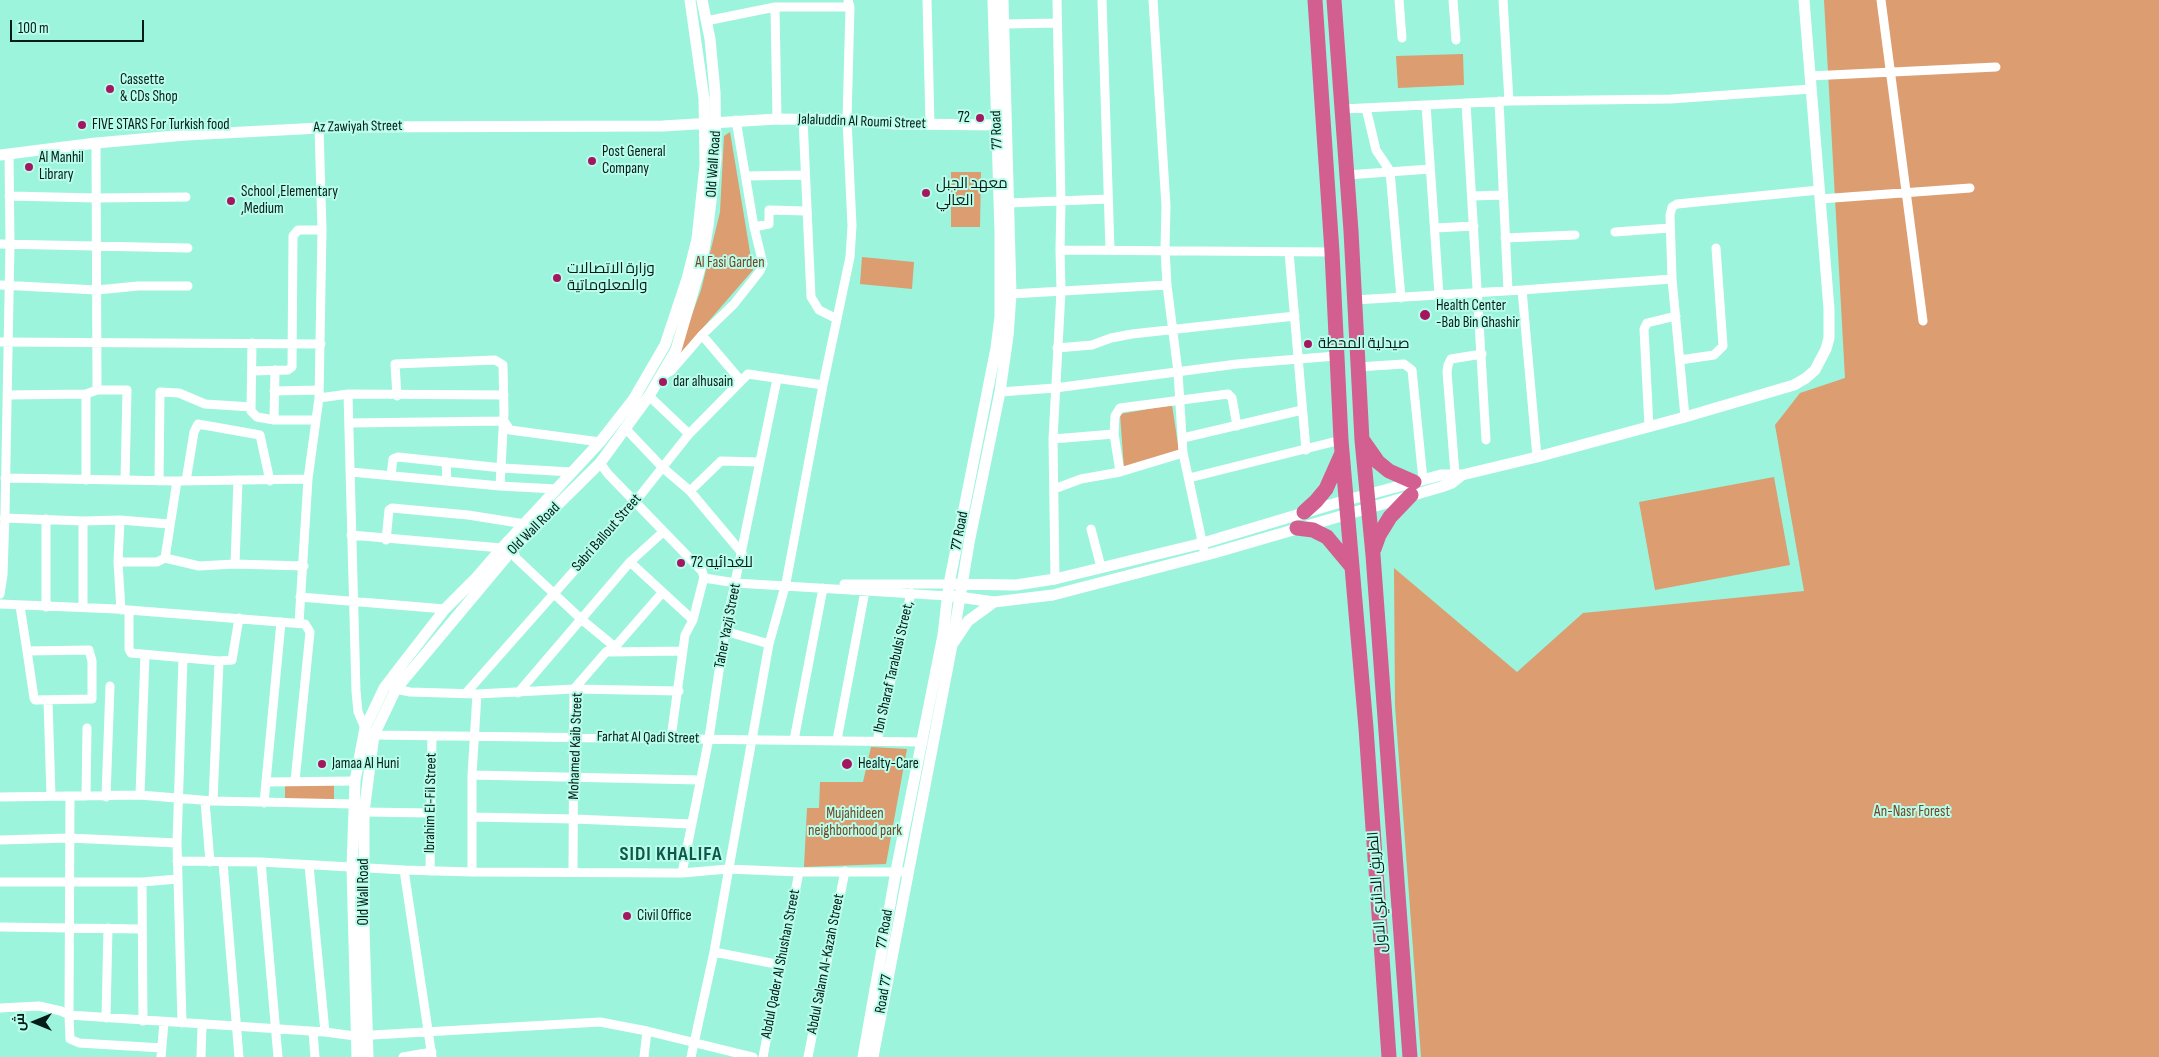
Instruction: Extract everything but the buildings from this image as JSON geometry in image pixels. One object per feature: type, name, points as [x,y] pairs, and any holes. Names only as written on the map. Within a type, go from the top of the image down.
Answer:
[{"type":"highway","name":"الطريق الدائري الاول","points":[[1315,0],[1332,252],[1342,446],[1366,728],[1389,1057]]},
{"type":"highway","name":"الطريق الدائري الاول","points":[[1334,0],[1347,175],[1362,440],[1373,555],[1384,731],[1410,1057]]},
{"type":"highway","points":[[1362,440],[1378,462],[1389,471],[1416,486],[1390,517],[1379,535],[1373,555]]},
{"type":"highway","points":[[1304,512],[1326,489],[1342,446]]},
{"type":"highway","points":[[1297,528],[1313,530],[1327,537],[1353,568]]},
{"type":"main road","name":"Old Wall Road","points":[[357,1057],[358,868],[369,732],[396,689],[513,549],[600,463],[649,396],[676,350],[687,279],[697,239],[705,165],[705,125],[700,62],[690,0]]},
{"type":"main road","name":"Old Wall Road","points":[[368,1057],[369,1036],[364,927],[354,804],[356,781],[369,732],[384,688],[445,609],[475,579],[600,442],[633,400],[681,315],[702,261],[716,159],[717,121],[713,62],[702,0]]},
{"type":"main road","name":"77 Road","points":[[863,1057],[901,871],[943,635],[954,590],[1000,317],[1002,125],[994,0]]},
{"type":"main road","points":[[901,871],[952,645],[954,590],[1000,392],[1011,294],[1009,203],[1002,125],[1005,24],[1003,0]]},
{"type":"main road","points":[[954,590],[1016,585],[1055,579],[1203,543],[1304,512],[1368,501],[1416,486],[1441,475],[1458,475],[1537,458],[1685,418],[1794,385],[1814,370],[1822,359],[1829,338],[1829,309],[1804,0]]},
{"type":"main road","name":"Jalaluddin Al Roumi Street","points":[[717,121],[803,119],[895,124],[1002,125]]},
{"type":"main road","name":"Az Zawiyah Street","points":[[4,154],[186,135],[319,127],[705,125],[717,121]]},
{"type":"main road","points":[[1416,486],[1446,485],[1458,475]]},
{"type":"main road","points":[[954,590],[994,602],[1053,595],[1205,555],[1297,528],[1347,506]]},
{"type":"main road","points":[[952,645],[968,621],[994,602]]},
{"type":"main road","name":"Road 77","points":[[873,1057],[901,871]]},
{"type":"street","points":[[927,0],[930,124]]},
{"type":"street","points":[[1055,579],[1053,439],[1061,291],[1057,0]]},
{"type":"street","points":[[1102,0],[1110,250]]},
{"type":"street","points":[[1153,0],[1166,206],[1165,249],[1167,285],[1178,372],[1183,453],[1205,555]]},
{"type":"street","points":[[1399,0],[1402,38]]},
{"type":"street","points":[[1453,0],[1456,40]]},
{"type":"street","points":[[1503,0],[1509,101]]},
{"type":"street","points":[[1881,0],[1923,321]]},
{"type":"street","points":[[691,1057],[714,952],[769,644],[785,584],[851,244],[847,120],[849,3],[775,7],[706,21]]},
{"type":"street","points":[[775,7],[777,119]]},
{"type":"street","points":[[1005,24],[1058,23]]},
{"type":"street","points":[[1810,76],[1996,67]]},
{"type":"street","points":[[1342,109],[1499,101],[1671,99],[1811,90]]},
{"type":"street","points":[[1499,101],[1508,291]]},
{"type":"street","points":[[1466,103],[1486,440]]},
{"type":"street","points":[[1426,105],[1439,295]]},
{"type":"street","points":[[1366,108],[1376,150],[1390,172],[1401,298]]},
{"type":"street","points":[[803,119],[811,297],[819,310],[837,319]]},
{"type":"street","points":[[662,376],[675,367],[702,335],[734,304],[760,271],[763,264],[754,227],[736,120]]},
{"type":"street","points":[[299,623],[308,479],[319,394],[322,230],[319,127]]},
{"type":"street","points":[[96,143],[97,390]]},
{"type":"street","points":[[0,594],[3,575],[7,395],[4,384],[5,244],[10,196],[4,154]]},
{"type":"street","points":[[1347,175],[1430,169]]},
{"type":"street","points":[[746,176],[805,175]]},
{"type":"street","points":[[1685,418],[1672,278],[1670,215],[1672,207],[1677,204],[1819,194],[1970,188]]},
{"type":"street","points":[[1472,196],[1503,195]]},
{"type":"street","points":[[10,196],[97,198],[186,197]]},
{"type":"street","points":[[1009,203],[1108,199]]},
{"type":"street","points":[[754,227],[769,224],[769,210],[807,211]]},
{"type":"street","points":[[1435,228],[1474,226]]},
{"type":"street","points":[[1615,232],[1670,228]]},
{"type":"street","points":[[252,371],[288,370],[292,367],[293,236],[298,230],[322,230]]},
{"type":"street","points":[[1505,238],[1575,235]]},
{"type":"street","points":[[5,244],[188,248]]},
{"type":"street","points":[[1680,360],[1714,355],[1722,346],[1716,248]]},
{"type":"street","points":[[1060,250],[1165,249],[1332,252]]},
{"type":"street","points":[[1289,252],[1306,450]]},
{"type":"street","points":[[1354,300],[1508,291],[1672,278]]},
{"type":"street","points":[[4,285],[97,290],[138,286],[188,286]]},
{"type":"street","points":[[1011,294],[1167,285]]},
{"type":"street","points":[[1522,290],[1537,458]]},
{"type":"street","points":[[1057,348],[1092,345],[1119,336],[1295,316]]},
{"type":"street","points":[[1649,427],[1644,329],[1647,323],[1676,316]]},
{"type":"street","points":[[702,335],[741,381]]},
{"type":"street","points":[[4,342],[97,341],[321,344]]},
{"type":"street","points":[[252,343],[251,407],[254,416],[274,420],[316,420]]},
{"type":"street","points":[[1458,475],[1446,372],[1451,359],[1482,354]]},
{"type":"street","points":[[1000,392],[1055,388],[1178,372],[1336,356]]},
{"type":"street","points":[[396,396],[396,364],[495,360],[503,365],[504,421],[500,486]]},
{"type":"street","points":[[1358,367],[1404,364],[1412,370],[1416,486]]},
{"type":"street","points":[[274,420],[275,370]]},
{"type":"street","name":"Sabri Ballout Street","points":[[466,693],[635,502],[689,434],[741,381],[748,374],[777,379]]},
{"type":"street","points":[[777,379],[822,386]]},
{"type":"street","name":"Taher Yazji Street","points":[[682,873],[708,738],[725,631],[777,379]]},
{"type":"street","points":[[7,395],[86,394],[97,390],[127,390],[125,480]]},
{"type":"street","points":[[274,390],[319,394],[396,396],[504,395]]},
{"type":"street","points":[[159,481],[160,392],[179,393],[206,404],[251,407]]},
{"type":"street","points":[[86,394],[86,480]]},
{"type":"street","points":[[348,394],[352,602],[356,691],[358,712],[369,732]]},
{"type":"street","points":[[1120,472],[1114,434],[1115,416],[1120,408],[1231,395],[1237,426]]},
{"type":"street","points":[[649,396],[689,434]]},
{"type":"street","points":[[1183,438],[1302,410]]},
{"type":"street","points":[[504,421],[510,430],[600,442]]},
{"type":"street","points":[[349,423],[504,421]]},
{"type":"street","points":[[165,558],[169,524],[194,432],[198,424],[260,435],[270,481]]},
{"type":"street","points":[[625,428],[662,466],[690,491],[742,553]]},
{"type":"street","points":[[1053,439],[1114,434]]},
{"type":"street","points":[[1189,478],[1306,450],[1342,446]]},
{"type":"street","points":[[1054,489],[1081,479],[1120,472],[1183,453]]},
{"type":"street","points":[[391,475],[395,458],[571,472]]},
{"type":"street","points":[[690,491],[721,461],[760,462]]},
{"type":"street","points":[[446,462],[447,481]]},
{"type":"street","points":[[600,463],[663,532],[702,571],[704,578],[693,620],[685,635],[672,738]]},
{"type":"street","points":[[351,472],[500,486],[556,489]]},
{"type":"street","points":[[5,478],[159,481],[308,479]]},
{"type":"street","points":[[235,564],[238,480]]},
{"type":"street","points":[[386,540],[389,510],[392,508],[468,515],[525,524]]},
{"type":"street","points":[[3,515],[84,521],[120,520],[169,524]]},
{"type":"street","points":[[46,518],[46,607]]},
{"type":"street","points":[[120,520],[118,562],[129,651],[132,654],[219,661],[232,660],[239,618]]},
{"type":"street","points":[[83,607],[84,521]]},
{"type":"street","points":[[1091,529],[1101,567]]},
{"type":"street","points":[[518,693],[630,562],[663,532]]},
{"type":"street","points":[[351,536],[500,550],[513,549],[516,558],[581,619],[615,647]]},
{"type":"street","points":[[118,562],[157,562],[165,558],[199,566],[235,564],[304,566]]},
{"type":"street","points":[[630,562],[693,620]]},
{"type":"street","points":[[704,578],[768,585],[954,590]]},
{"type":"street","points":[[785,584],[911,593],[954,590]]},
{"type":"street","points":[[794,740],[823,588]]},
{"type":"street","points":[[837,740],[865,591]]},
{"type":"street","name":"Mohamed Kaib Street","points":[[573,872],[575,819],[574,689],[606,652],[615,647],[662,593]]},
{"type":"street","name":"Ibn Sharaf Tarabulsi Street,","points":[[877,741],[911,593]]},
{"type":"street","points":[[300,597],[445,609]]},
{"type":"street","points":[[0,604],[83,607],[239,618],[299,623],[308,627],[310,632],[295,781]]},
{"type":"street","points":[[20,606],[27,651],[35,700],[92,699],[91,653],[89,650],[27,651]]},
{"type":"street","points":[[264,802],[281,622]]},
{"type":"street","points":[[725,631],[769,644]]},
{"type":"street","points":[[606,652],[683,651]]},
{"type":"street","points":[[140,795],[145,656]]},
{"type":"street","points":[[182,1023],[177,797],[183,658]]},
{"type":"street","points":[[210,862],[209,801],[219,661]]},
{"type":"street","points":[[106,796],[110,686]]},
{"type":"street","points":[[396,689],[410,692],[477,694],[574,689],[678,692]]},
{"type":"street","points":[[472,872],[473,736],[477,694]]},
{"type":"street","points":[[48,701],[51,796]]},
{"type":"street","points":[[86,796],[87,728]]},
{"type":"street","name":"Farhat Al Qadi Street","points":[[369,732],[432,736],[923,742]]},
{"type":"street","name":"Ibrahim El-Fil Street","points":[[430,871],[432,736]]},
{"type":"street","points":[[472,776],[700,780]]},
{"type":"street","points":[[267,782],[356,781]]},
{"type":"street","points":[[0,797],[140,795],[209,801],[354,804]]},
{"type":"street","points":[[70,796],[69,1016],[72,1041],[162,1052],[164,1022]]},
{"type":"street","points":[[364,812],[431,813]]},
{"type":"street","points":[[472,818],[575,819],[691,824]]},
{"type":"street","points":[[0,840],[69,838],[177,843]]},
{"type":"street","points":[[177,862],[261,862],[472,872],[682,873],[728,869],[799,872],[901,871]]},
{"type":"street","points":[[223,862],[239,1057]]},
{"type":"street","points":[[261,862],[278,1057]]},
{"type":"street","points":[[309,865],[326,1032]]},
{"type":"street","points":[[403,1057],[432,1054],[404,870]]},
{"type":"street","name":"Abdul Salam Al-Kazah Street","points":[[808,1057],[845,871]]},
{"type":"street","name":"Abdul Qader Al Shushan Street","points":[[763,1057],[799,872]]},
{"type":"street","points":[[0,882],[142,882],[178,879]]},
{"type":"street","points":[[142,882],[142,1021]]},
{"type":"street","points":[[0,927],[141,929]]},
{"type":"street","points":[[106,1018],[108,928]]},
{"type":"street","points":[[714,952],[781,965]]},
{"type":"street","points":[[0,1008],[39,1006],[61,1011],[69,1016],[326,1032],[356,1036],[594,1022],[647,1031],[753,1057]]},
{"type":"street","points":[[201,1057],[202,1025]]},
{"type":"street","points":[[644,1057],[647,1031]]},
{"type":"street","points":[[313,1032],[315,1057]]},
{"type":"green space","name":"An-Nasr Forest","points":[[1824,0],[2159,0],[2159,1057],[1421,1057],[1395,706],[1394,568],[1517,672],[1583,613],[1804,591],[1775,425],[1800,393],[1845,378]]},
{"type":"green space","points":[[1463,54],[1464,85],[1398,88],[1396,56]]},
{"type":"green space","name":"Al Fasi Garden","points":[[730,132],[753,270],[675,360],[701,290],[720,212],[724,136]]},
{"type":"green space","points":[[951,172],[981,172],[980,227],[951,227]]},
{"type":"green space","points":[[862,257],[914,262],[912,289],[860,284]]},
{"type":"green space","points":[[1172,405],[1179,451],[1124,469],[1120,414]]},
{"type":"green space","points":[[1774,477],[1790,565],[1655,590],[1639,502]]},
{"type":"green space","name":"Mujahideen neighborhood park","points":[[871,747],[907,749],[886,864],[804,867],[807,808],[819,808],[820,782],[863,782]]},
{"type":"green space","points":[[334,783],[334,799],[285,800],[285,784]]},
{"type":"place","name":"Cassette & CDs Shop","points":[[110,89]]},
{"type":"place","name":"72","points":[[980,118]]},
{"type":"place","name":"FIVE STARS For Turkish food","points":[[82,125]]},
{"type":"place","name":"Post General Company","points":[[592,161]]},
{"type":"place","name":"Al Manhil Library","points":[[29,167]]},
{"type":"place","name":"معهد الجبل العالي","points":[[926,193]]},
{"type":"place","name":"School ,Elementary ,Medium","points":[[231,201]]},
{"type":"place","name":"وزارة الاتصالات والمعلوماتية","points":[[557,278]]},
{"type":"place","name":"Health Center -Bab Bin Ghashir","points":[[1425,315]]},
{"type":"place","name":"صيدلية المحطة","points":[[1308,344]]},
{"type":"place","name":"dar alhusain","points":[[663,382]]},
{"type":"place","name":"72 للغدائيه","points":[[681,563]]},
{"type":"place","name":"Jamaa Al Huni","points":[[322,764]]},
{"type":"place","name":"Healty-Care","points":[[847,764]]},
{"type":"place","name":"Civil Office","points":[[627,916]]},
{"type":"district","name":"SIDI KHALIFA","points":[[671,855]]}]
